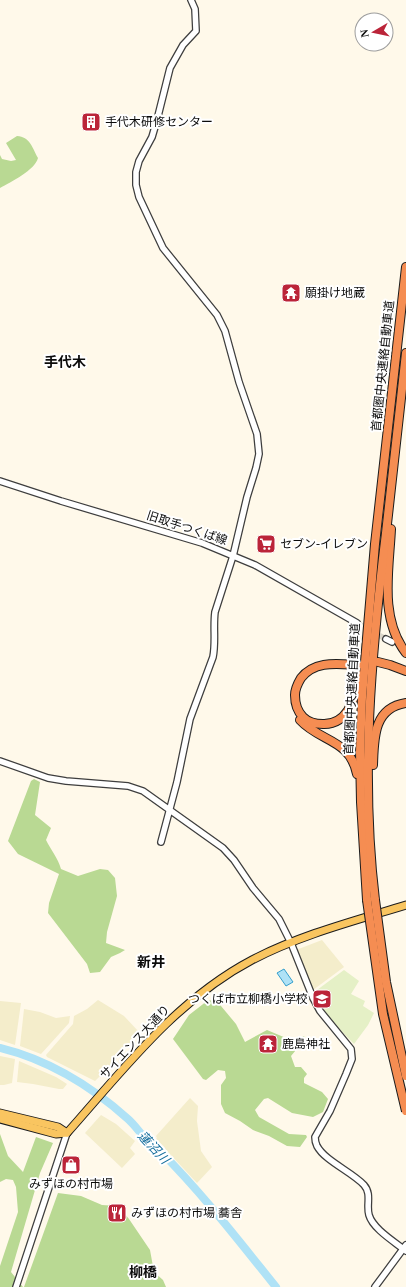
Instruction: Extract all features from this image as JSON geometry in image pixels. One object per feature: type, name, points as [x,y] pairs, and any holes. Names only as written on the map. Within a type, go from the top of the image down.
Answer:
[{"type":"highway","name":"首都圏中央連絡自動車道","points":[[406,267],[375,544],[362,698],[360,752],[364,866],[406,1076]]},
{"type":"highway","name":"首都圏中央連絡自動車道","points":[[406,352],[372,659],[368,752],[371,900],[383,1014],[406,1111]]},
{"type":"highway","points":[[394,458],[388,612],[400,646],[406,653]]},
{"type":"highway","points":[[364,866],[355,763],[344,749],[302,723],[293,710],[291,701],[292,684],[296,676],[308,665],[329,660],[358,663],[324,664],[308,670],[297,684],[295,692],[295,702],[298,710],[302,716],[313,723],[325,724],[334,722],[343,716],[353,702],[358,681],[368,578],[375,544]]},
{"type":"highway","points":[[406,671],[390,665],[378,665],[406,675]]},
{"type":"highway","points":[[369,801],[372,791],[376,731],[378,723],[387,710],[398,704],[406,703]]},
{"type":"main road","name":"サイエンス大通り","points":[[67,1134],[161,1028],[192,1000],[233,971],[257,958],[291,943],[406,905]]},
{"type":"main road","points":[[0,1113],[58,1127],[67,1134]]},
{"type":"main road","points":[[0,1119],[56,1134],[67,1134]]},
{"type":"street","points":[[161,842],[182,763],[190,719],[213,657],[215,612],[233,556],[246,497],[259,454],[257,434],[217,314],[163,248],[139,197],[136,185],[136,172],[139,161],[152,136],[158,120],[170,68],[183,45],[196,31],[195,9],[191,0]]},
{"type":"street","name":"旧取手つくば線","points":[[0,481],[60,501],[202,543],[255,565],[357,623]]},
{"type":"street","points":[[0,761],[48,778],[128,786],[143,791],[223,848],[234,860],[253,888],[279,919],[320,1011],[348,1043],[352,1054],[352,1059],[330,1111],[315,1137],[317,1146],[327,1157],[364,1186],[369,1194],[368,1211],[372,1221],[376,1227],[405,1248],[375,1287]]},
{"type":"street","points":[[16,1287],[67,1134]]},
{"type":"shaded area","points":[[322,940],[344,967],[313,990],[296,950]]},
{"type":"shaded area","points":[[98,1000],[124,1016],[139,1032],[95,1081],[47,1057],[46,1055],[73,1024],[74,1016],[87,1009]]},
{"type":"shaded area","points":[[0,1001],[21,1003],[15,1045],[0,1040]]},
{"type":"shaded area","points":[[24,1009],[40,1012],[56,1018],[70,1016],[69,1023],[41,1054],[20,1046]]},
{"type":"shaded area","points":[[0,1056],[15,1059],[12,1083],[0,1085]]},
{"type":"shaded area","points":[[19,1061],[56,1077],[67,1084],[63,1089],[59,1089],[17,1082]]},
{"type":"shaded area","points":[[190,1098],[198,1106],[197,1121],[201,1151],[212,1167],[197,1183],[156,1139],[156,1136]]},
{"type":"shaded area","points":[[101,1115],[116,1124],[135,1141],[130,1148],[135,1154],[122,1168],[85,1133]]},
{"type":"green space","points":[[17,136],[28,140],[38,158],[28,171],[0,188],[0,155],[2,159],[11,161],[16,160],[6,143]]},
{"type":"green space","points":[[34,779],[40,782],[35,815],[51,828],[46,840],[61,869],[78,876],[100,869],[108,870],[115,878],[117,896],[107,932],[106,943],[125,950],[111,957],[100,972],[90,973],[87,964],[48,913],[49,903],[59,874],[18,854],[8,841],[31,781]]},
{"type":"green space","points":[[344,970],[359,981],[351,994],[365,1001],[363,1006],[374,1013],[368,1025],[354,1044],[330,1019],[317,1001],[321,999],[317,990]]},
{"type":"green space","points":[[219,999],[221,1006],[236,1024],[245,1042],[267,1030],[286,1038],[291,1045],[304,1036],[305,1039],[291,1056],[295,1067],[301,1067],[307,1074],[304,1078],[304,1083],[322,1092],[328,1099],[323,1112],[313,1117],[292,1113],[268,1098],[264,1099],[255,1110],[259,1117],[289,1134],[306,1135],[307,1137],[300,1147],[287,1146],[269,1136],[253,1130],[225,1113],[221,1104],[221,1085],[226,1078],[225,1071],[218,1070],[206,1080],[203,1079],[173,1039],[189,1015],[207,1001]]},
{"type":"green space","points":[[0,1134],[8,1156],[23,1172],[36,1137],[53,1143],[40,1173],[11,1272],[23,1287],[0,1287],[0,1266],[18,1212],[16,1187],[13,1180],[6,1179],[0,1182]]},
{"type":"green space","points":[[58,1193],[81,1196],[102,1205],[118,1206],[129,1219],[150,1250],[154,1272],[163,1280],[166,1287],[24,1287]]},
{"type":"water","points":[[284,969],[293,982],[286,986],[277,973]]},
{"type":"waterway","name":"蓮沼川","points":[[0,1048],[18,1053],[52,1067],[84,1085],[128,1119],[191,1184],[276,1287]]},
{"type":"tunnel","points":[[357,623],[386,639]]},
{"type":"place","name":"手代木研修センター","points":[[91,122]]},
{"type":"place","name":"願掛け地蔵","points":[[291,293]]},
{"type":"place","name":"セブン-イレブン","points":[[266,544]]},
{"type":"place","name":"つくば市立柳橋小学校","points":[[322,999]]},
{"type":"place","name":"鹿島神社","points":[[268,1044]]},
{"type":"place","name":"みずほの村市場","points":[[71,1165]]},
{"type":"place","name":"みずほの村市場 蕎舎","points":[[117,1213]]},
{"type":"district","name":"手代木","points":[[65,362]]},
{"type":"district","name":"新井","points":[[151,962]]},
{"type":"district","name":"柳橋","points":[[143,1272]]}]
